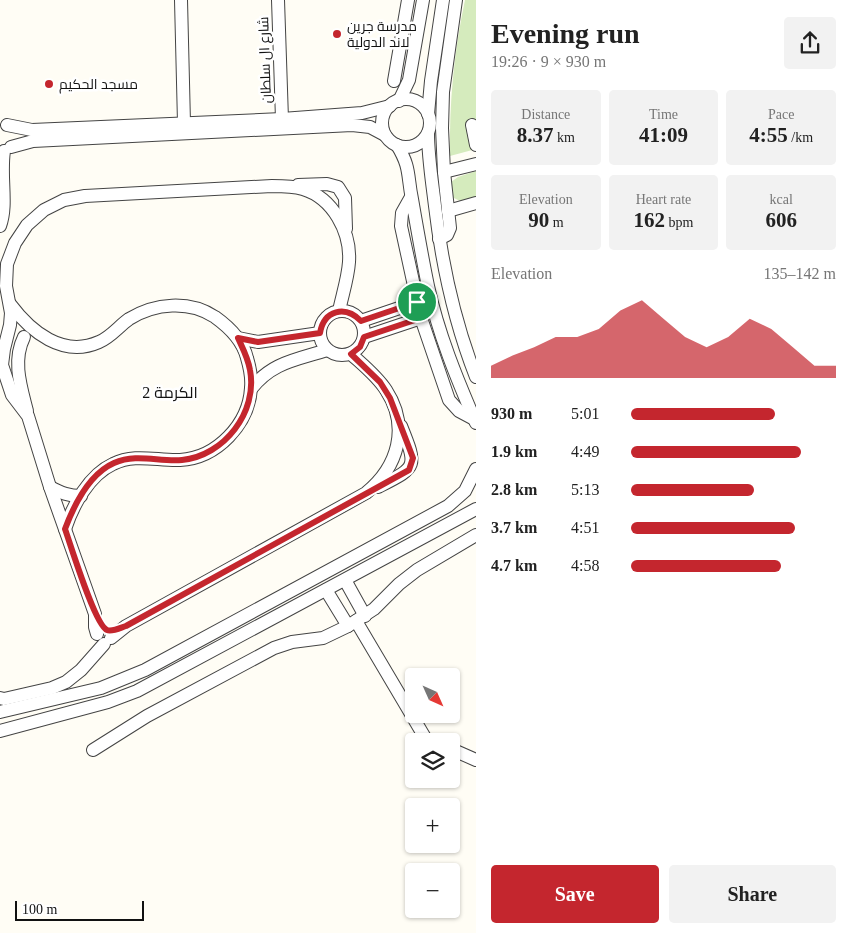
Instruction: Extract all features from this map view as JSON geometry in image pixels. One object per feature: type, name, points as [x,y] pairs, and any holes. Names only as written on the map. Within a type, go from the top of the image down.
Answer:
[{"type":"street","points":[[181,0],[184,123]]},
{"type":"street","name":"شارع ال سلطان","points":[[278,0],[282,119]]},
{"type":"street","points":[[442,0],[428,114],[430,123],[428,133],[430,169],[443,264],[459,330],[476,377]]},
{"type":"street","points":[[439,239],[450,232],[442,128],[443,92],[456,0]]},
{"type":"street","points":[[385,135],[383,119],[405,91],[410,75],[422,3],[407,1],[394,81]]},
{"type":"street","points":[[410,75],[417,84],[424,85],[431,81]]},
{"type":"street","points":[[3,123],[32,130],[75,134],[256,124],[282,119],[362,113],[409,100],[419,103],[428,114]]},
{"type":"street","points":[[0,226],[3,211],[0,166],[5,150],[14,140],[14,133],[3,123]]},
{"type":"street","points":[[5,150],[33,141],[75,134],[184,123],[352,125],[370,127],[385,135],[396,145],[409,171],[411,197],[431,298],[462,391],[475,421]]},
{"type":"street","points":[[472,125],[476,145]]},
{"type":"street","points":[[396,145],[412,146],[422,141],[428,133]]},
{"type":"street","points":[[409,171],[413,165],[419,163],[426,164],[430,169]]},
{"type":"street","points":[[444,172],[476,164]]},
{"type":"street","points":[[320,197],[327,184]]},
{"type":"street","points":[[28,416],[12,395],[1,358],[10,325],[6,286],[8,264],[15,243],[27,225],[44,210],[64,200],[85,196],[327,184],[338,187],[345,198],[346,236]]},
{"type":"street","points":[[288,186],[305,189],[320,197],[331,207],[340,221],[349,250],[349,264],[339,312]]},
{"type":"street","points":[[411,197],[402,213],[400,222],[421,318],[449,400],[459,411],[475,421]]},
{"type":"street","points":[[331,207],[345,198]]},
{"type":"street","points":[[448,211],[476,203]]},
{"type":"street","points":[[9,302],[29,327],[42,337],[56,344],[72,347],[100,342],[141,312],[156,307],[172,305],[191,307],[209,314],[225,324],[238,338],[246,354],[250,371],[251,389],[246,410],[236,429],[221,444],[203,455],[182,460],[145,457],[129,458],[114,463],[104,469],[90,483],[74,506],[65,529]]},
{"type":"street","points":[[361,321],[417,302]]},
{"type":"street","points":[[347,312],[355,315],[361,321],[364,337],[360,347],[351,354],[338,356],[327,350],[323,345],[320,333],[323,322],[333,313],[347,312]]},
{"type":"street","points":[[364,337],[421,318]]},
{"type":"street","points":[[238,338],[258,342],[320,333]]},
{"type":"street","points":[[5,340],[24,336],[42,337]]},
{"type":"street","points":[[6,379],[24,336]]},
{"type":"street","points":[[251,389],[263,376],[277,366],[327,350]]},
{"type":"street","points":[[0,698],[4,699],[52,688],[66,682],[88,660],[90,652],[104,636],[126,626],[366,493],[404,474],[412,464],[413,458],[396,412],[386,390],[351,354]]},
{"type":"street","points":[[6,379],[28,416],[50,487],[95,614],[95,627],[104,636]]},
{"type":"street","points":[[366,493],[386,474],[394,456],[398,432],[396,412]]},
{"type":"street","points":[[394,456],[411,452]]},
{"type":"street","points":[[394,456],[404,474]]},
{"type":"street","points":[[0,712],[101,688],[130,677],[439,512],[464,491],[476,469]]},
{"type":"street","points":[[50,487],[70,496],[81,496]]},
{"type":"street","points":[[464,491],[476,502]]},
{"type":"street","points":[[0,731],[108,702],[137,691],[476,510]]},
{"type":"street","points":[[93,750],[147,716],[274,648],[292,642],[323,638],[356,621],[382,602],[407,576],[476,535]]},
{"type":"street","points":[[345,580],[356,621]]},
{"type":"street","points":[[326,590],[356,621],[422,733]]},
{"type":"street","points":[[460,754],[476,760]]},
{"type":"green space","points":[[465,0],[476,0],[476,149],[450,156],[453,78]]},
{"type":"green space","points":[[476,171],[476,197],[460,201],[452,197],[451,182],[458,177]]},
{"type":"place","name":"مدرسة جرين لاند الدولية","points":[[337,34]]},
{"type":"place","name":"مسجد الحكيم","points":[[49,84]]},
{"type":"district","name":"الكرمة 2","points":[[170,392]]},
{"type":"route","points":[[417,302],[421,318],[364,337],[360,347],[351,354],[380,382],[390,398],[413,458],[409,470],[126,626],[109,631],[105,629],[95,614],[65,529],[74,506],[90,483],[104,469],[129,458],[145,457],[182,460],[203,455],[221,444],[236,429],[246,410],[251,389],[250,371],[246,354],[238,338],[258,342],[320,333],[323,322],[333,313],[347,312],[355,315],[361,321],[417,302]]}]
